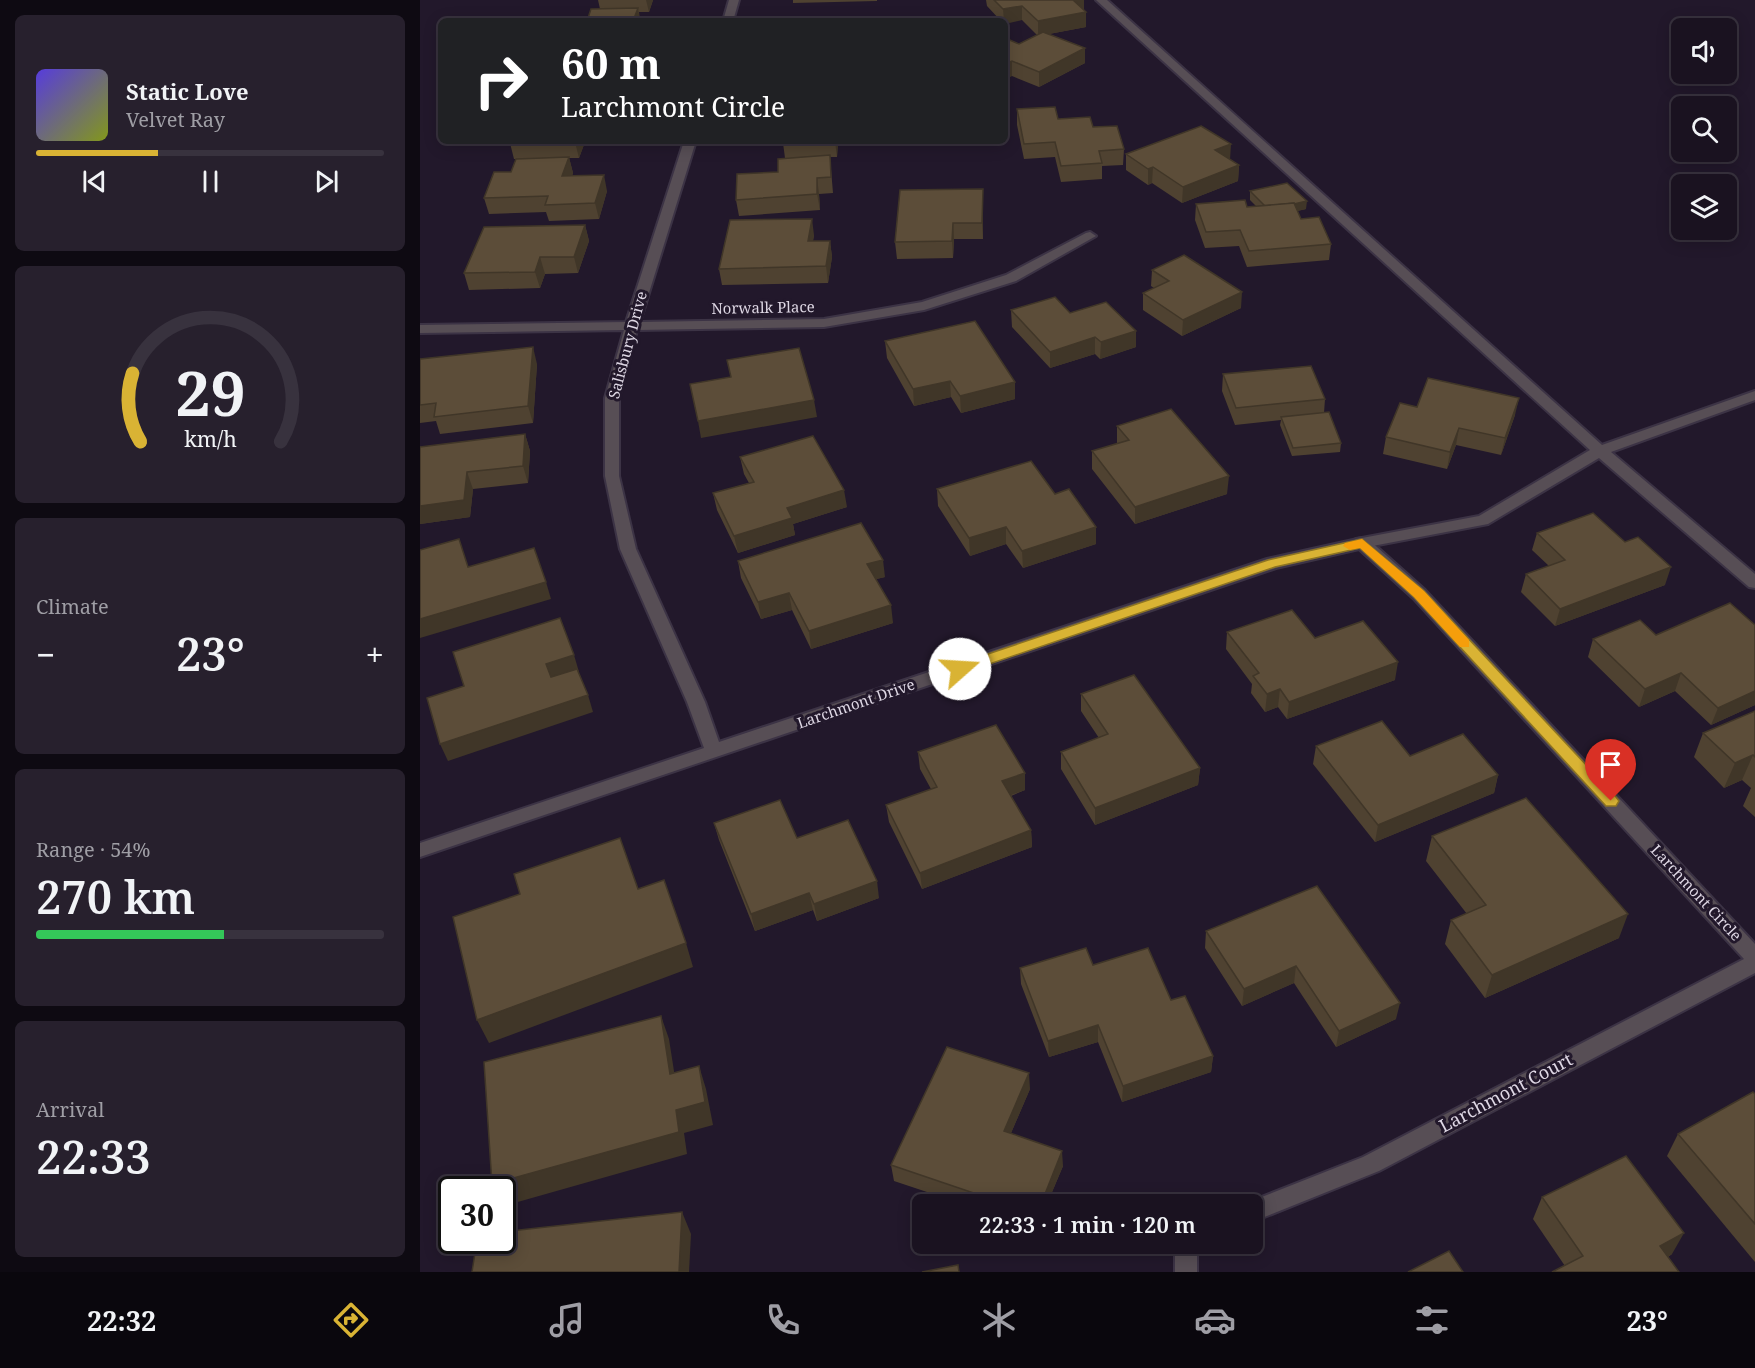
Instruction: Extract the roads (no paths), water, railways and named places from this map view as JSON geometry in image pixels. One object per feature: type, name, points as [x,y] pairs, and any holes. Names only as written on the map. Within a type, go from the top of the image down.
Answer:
[{"type":"street","points":[[729,18],[734,0]]},
{"type":"street","points":[[1101,0],[1600,451],[1755,584]]},
{"type":"street","name":"Salisbury Drive","points":[[689,144],[631,328],[612,398],[612,476],[628,549],[696,702],[714,752]]},
{"type":"street","name":"Norwalk Place","points":[[420,329],[631,328],[824,323],[924,306],[1011,278],[1090,236]]},
{"type":"street","name":"Larchmont Drive","points":[[420,850],[1273,563],[1483,520],[1600,451],[1755,395]]},
{"type":"street","name":"Larchmont Circle","points":[[1362,543],[1419,594],[1755,957]]},
{"type":"street","name":"Larchmont Court","points":[[1263,1208],[1371,1164],[1755,963]]},
{"type":"street","points":[[1186,1254],[1186,1272]]}]
